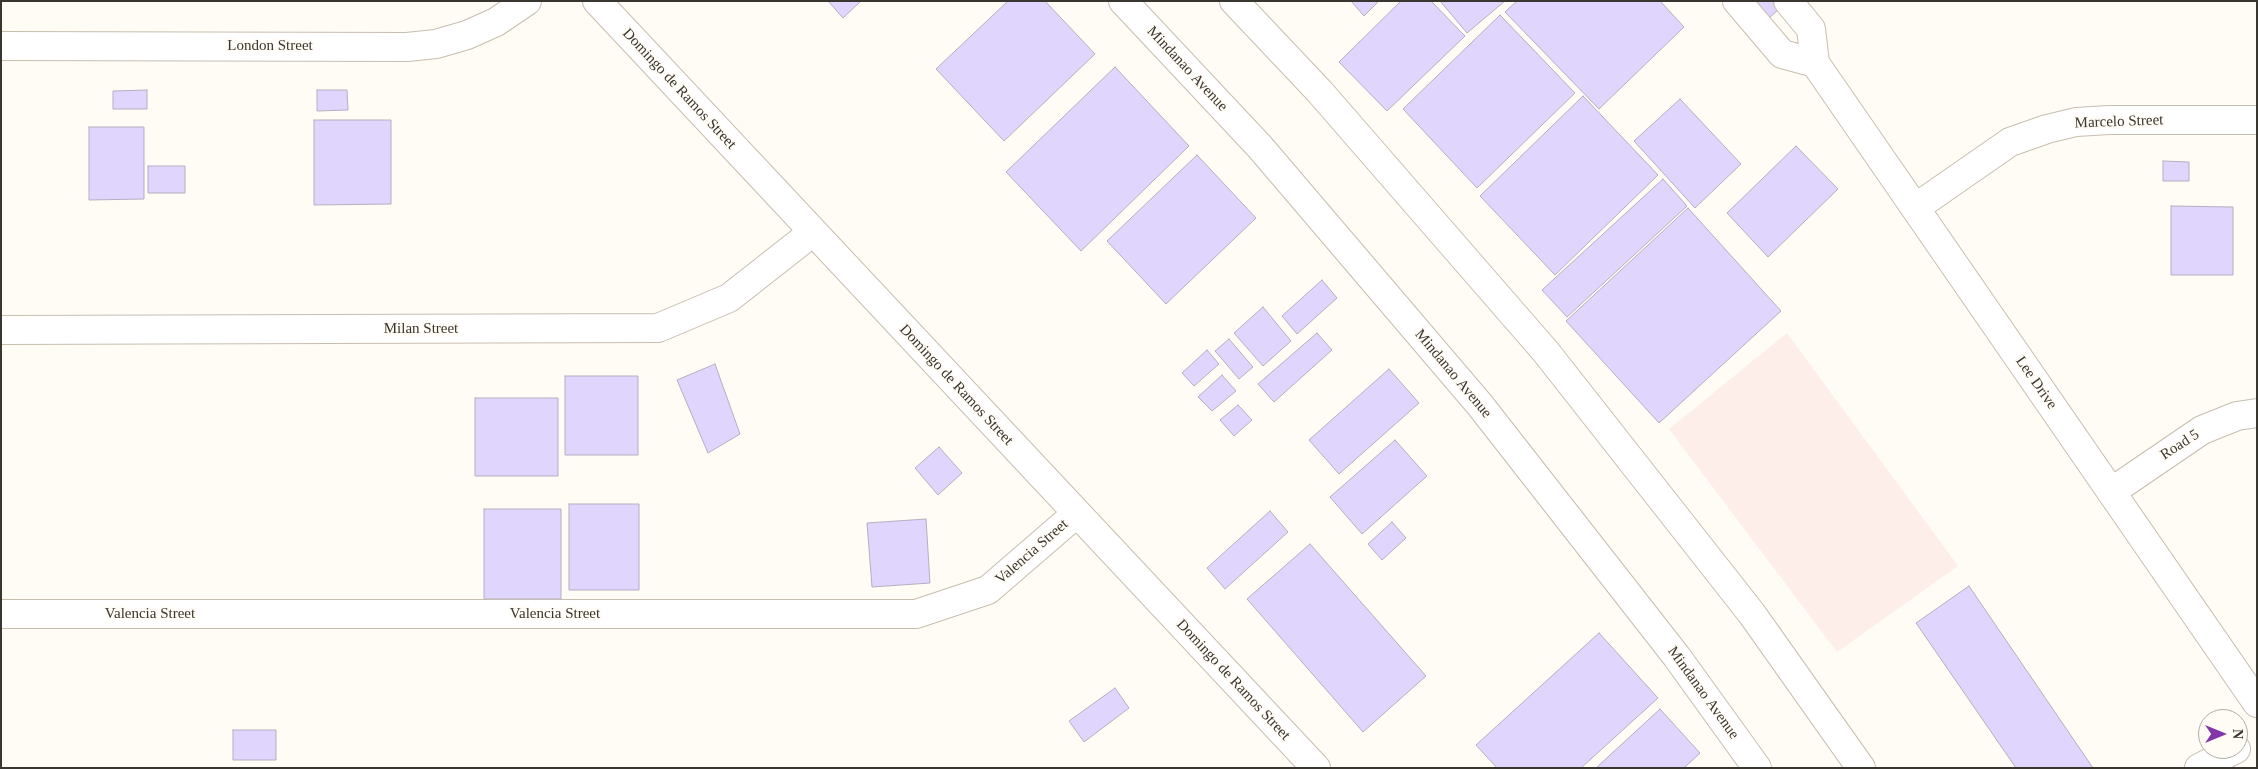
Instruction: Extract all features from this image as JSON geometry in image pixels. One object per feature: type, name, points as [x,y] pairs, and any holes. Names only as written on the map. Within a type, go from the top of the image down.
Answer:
[{"type":"street","name":"London Street","points":[[1,46],[407,47],[436,44],[467,35],[496,22],[528,1]]},
{"type":"street","name":"Domingo de Ramos Street","points":[[597,1],[1316,768]]},
{"type":"street","name":"Mindanao Avenue","points":[[1123,1],[1260,147],[1480,405],[1677,657],[1757,768]]},
{"type":"street","points":[[1234,1],[1320,92],[1546,352],[1752,614],[1862,768]]},
{"type":"street","points":[[1737,1],[1782,54],[1815,63]]},
{"type":"street","name":"Lee Drive","points":[[1788,1],[1811,29],[1815,63],[2257,703]]},
{"type":"street","name":"Marcelo Street","points":[[1915,208],[2010,142],[2047,129],[2076,122],[2109,120],[2257,120]]},
{"type":"street","name":"Milan Street","points":[[1,330],[658,328],[729,298],[813,232]]},
{"type":"street","name":"Road 5","points":[[2111,492],[2202,430],[2237,416],[2257,414]]},
{"type":"street","name":"Valencia Street","points":[[1,614],[916,614],[988,590],[1076,514]]},
{"type":"street","points":[[2199,768],[2216,759]]},
{"type":"shaded area","points":[[1787,333],[1958,566],[1837,652],[1669,429]]},
{"type":"building","points":[[828,1],[861,1],[843,18]]},
{"type":"building","points":[[1008,1],[1045,1],[1095,54],[1004,141],[936,69]]},
{"type":"building","points":[[1351,1],[1379,1],[1364,16]]},
{"type":"building","points":[[1401,1],[1431,1],[1465,36],[1387,111],[1339,62]]},
{"type":"building","points":[[1440,1],[1505,1],[1467,33]]},
{"type":"building","points":[[1517,1],[1660,1],[1684,27],[1599,109],[1505,12]]},
{"type":"building","points":[[1753,1],[1773,1],[1779,9],[1768,19]]},
{"type":"building","points":[[1500,15],[1575,93],[1477,188],[1403,109]]},
{"type":"building","points":[[1115,67],[1189,146],[1081,251],[1006,172]]},
{"type":"building","points":[[147,90],[147,109],[113,109],[113,91]]},
{"type":"building","points":[[317,90],[347,90],[348,110],[317,111]]},
{"type":"building","points":[[1583,96],[1658,175],[1555,275],[1480,196]]},
{"type":"building","points":[[1680,99],[1741,164],[1695,208],[1634,141]]},
{"type":"building","points":[[314,120],[391,120],[391,204],[314,205]]},
{"type":"building","points":[[89,127],[144,127],[144,199],[89,200]]},
{"type":"building","points":[[1796,146],[1838,189],[1768,257],[1727,213]]},
{"type":"building","points":[[1197,155],[1256,218],[1166,304],[1107,241]]},
{"type":"building","points":[[2163,161],[2189,162],[2189,181],[2163,181]]},
{"type":"building","points":[[148,166],[185,166],[185,193],[148,193]]},
{"type":"building","points":[[1663,179],[1687,206],[1567,317],[1542,290]]},
{"type":"building","points":[[2171,206],[2233,207],[2233,275],[2171,275]]},
{"type":"building","points":[[1688,208],[1781,311],[1659,423],[1566,321]]},
{"type":"building","points":[[1322,280],[1337,298],[1297,334],[1282,316]]},
{"type":"building","points":[[1263,307],[1291,341],[1263,366],[1234,333]]},
{"type":"building","points":[[1317,333],[1332,350],[1274,402],[1258,384]]},
{"type":"building","points":[[1229,339],[1253,367],[1239,379],[1215,351]]},
{"type":"building","points":[[1207,350],[1219,364],[1194,386],[1182,373]]},
{"type":"building","points":[[715,364],[740,434],[708,453],[677,380]]},
{"type":"building","points":[[1389,369],[1419,403],[1339,474],[1309,440]]},
{"type":"building","points":[[1222,375],[1236,391],[1212,411],[1198,397]]},
{"type":"building","points":[[565,376],[638,376],[638,455],[565,455]]},
{"type":"building","points":[[475,398],[558,398],[558,476],[475,476]]},
{"type":"building","points":[[1238,405],[1252,420],[1234,436],[1220,420]]},
{"type":"building","points":[[1395,440],[1427,476],[1362,534],[1330,497]]},
{"type":"building","points":[[939,447],[962,473],[938,495],[915,468]]},
{"type":"building","points":[[569,504],[639,504],[639,590],[569,590]]},
{"type":"building","points":[[484,509],[561,509],[561,599],[484,599]]},
{"type":"building","points":[[1270,511],[1288,532],[1225,589],[1207,568]]},
{"type":"building","points":[[926,519],[930,583],[872,587],[867,523]]},
{"type":"building","points":[[1392,522],[1406,538],[1382,560],[1368,544]]},
{"type":"building","points":[[1310,544],[1426,676],[1363,732],[1247,599]]},
{"type":"building","points":[[1969,586],[2093,768],[2016,768],[1916,623]]},
{"type":"building","points":[[1599,633],[1658,698],[1581,768],[1497,768],[1476,745]]},
{"type":"building","points":[[1115,688],[1129,708],[1084,742],[1069,721]]},
{"type":"building","points":[[1660,709],[1700,753],[1684,768],[1596,768]]},
{"type":"building","points":[[233,730],[276,730],[276,760],[233,760]]}]
